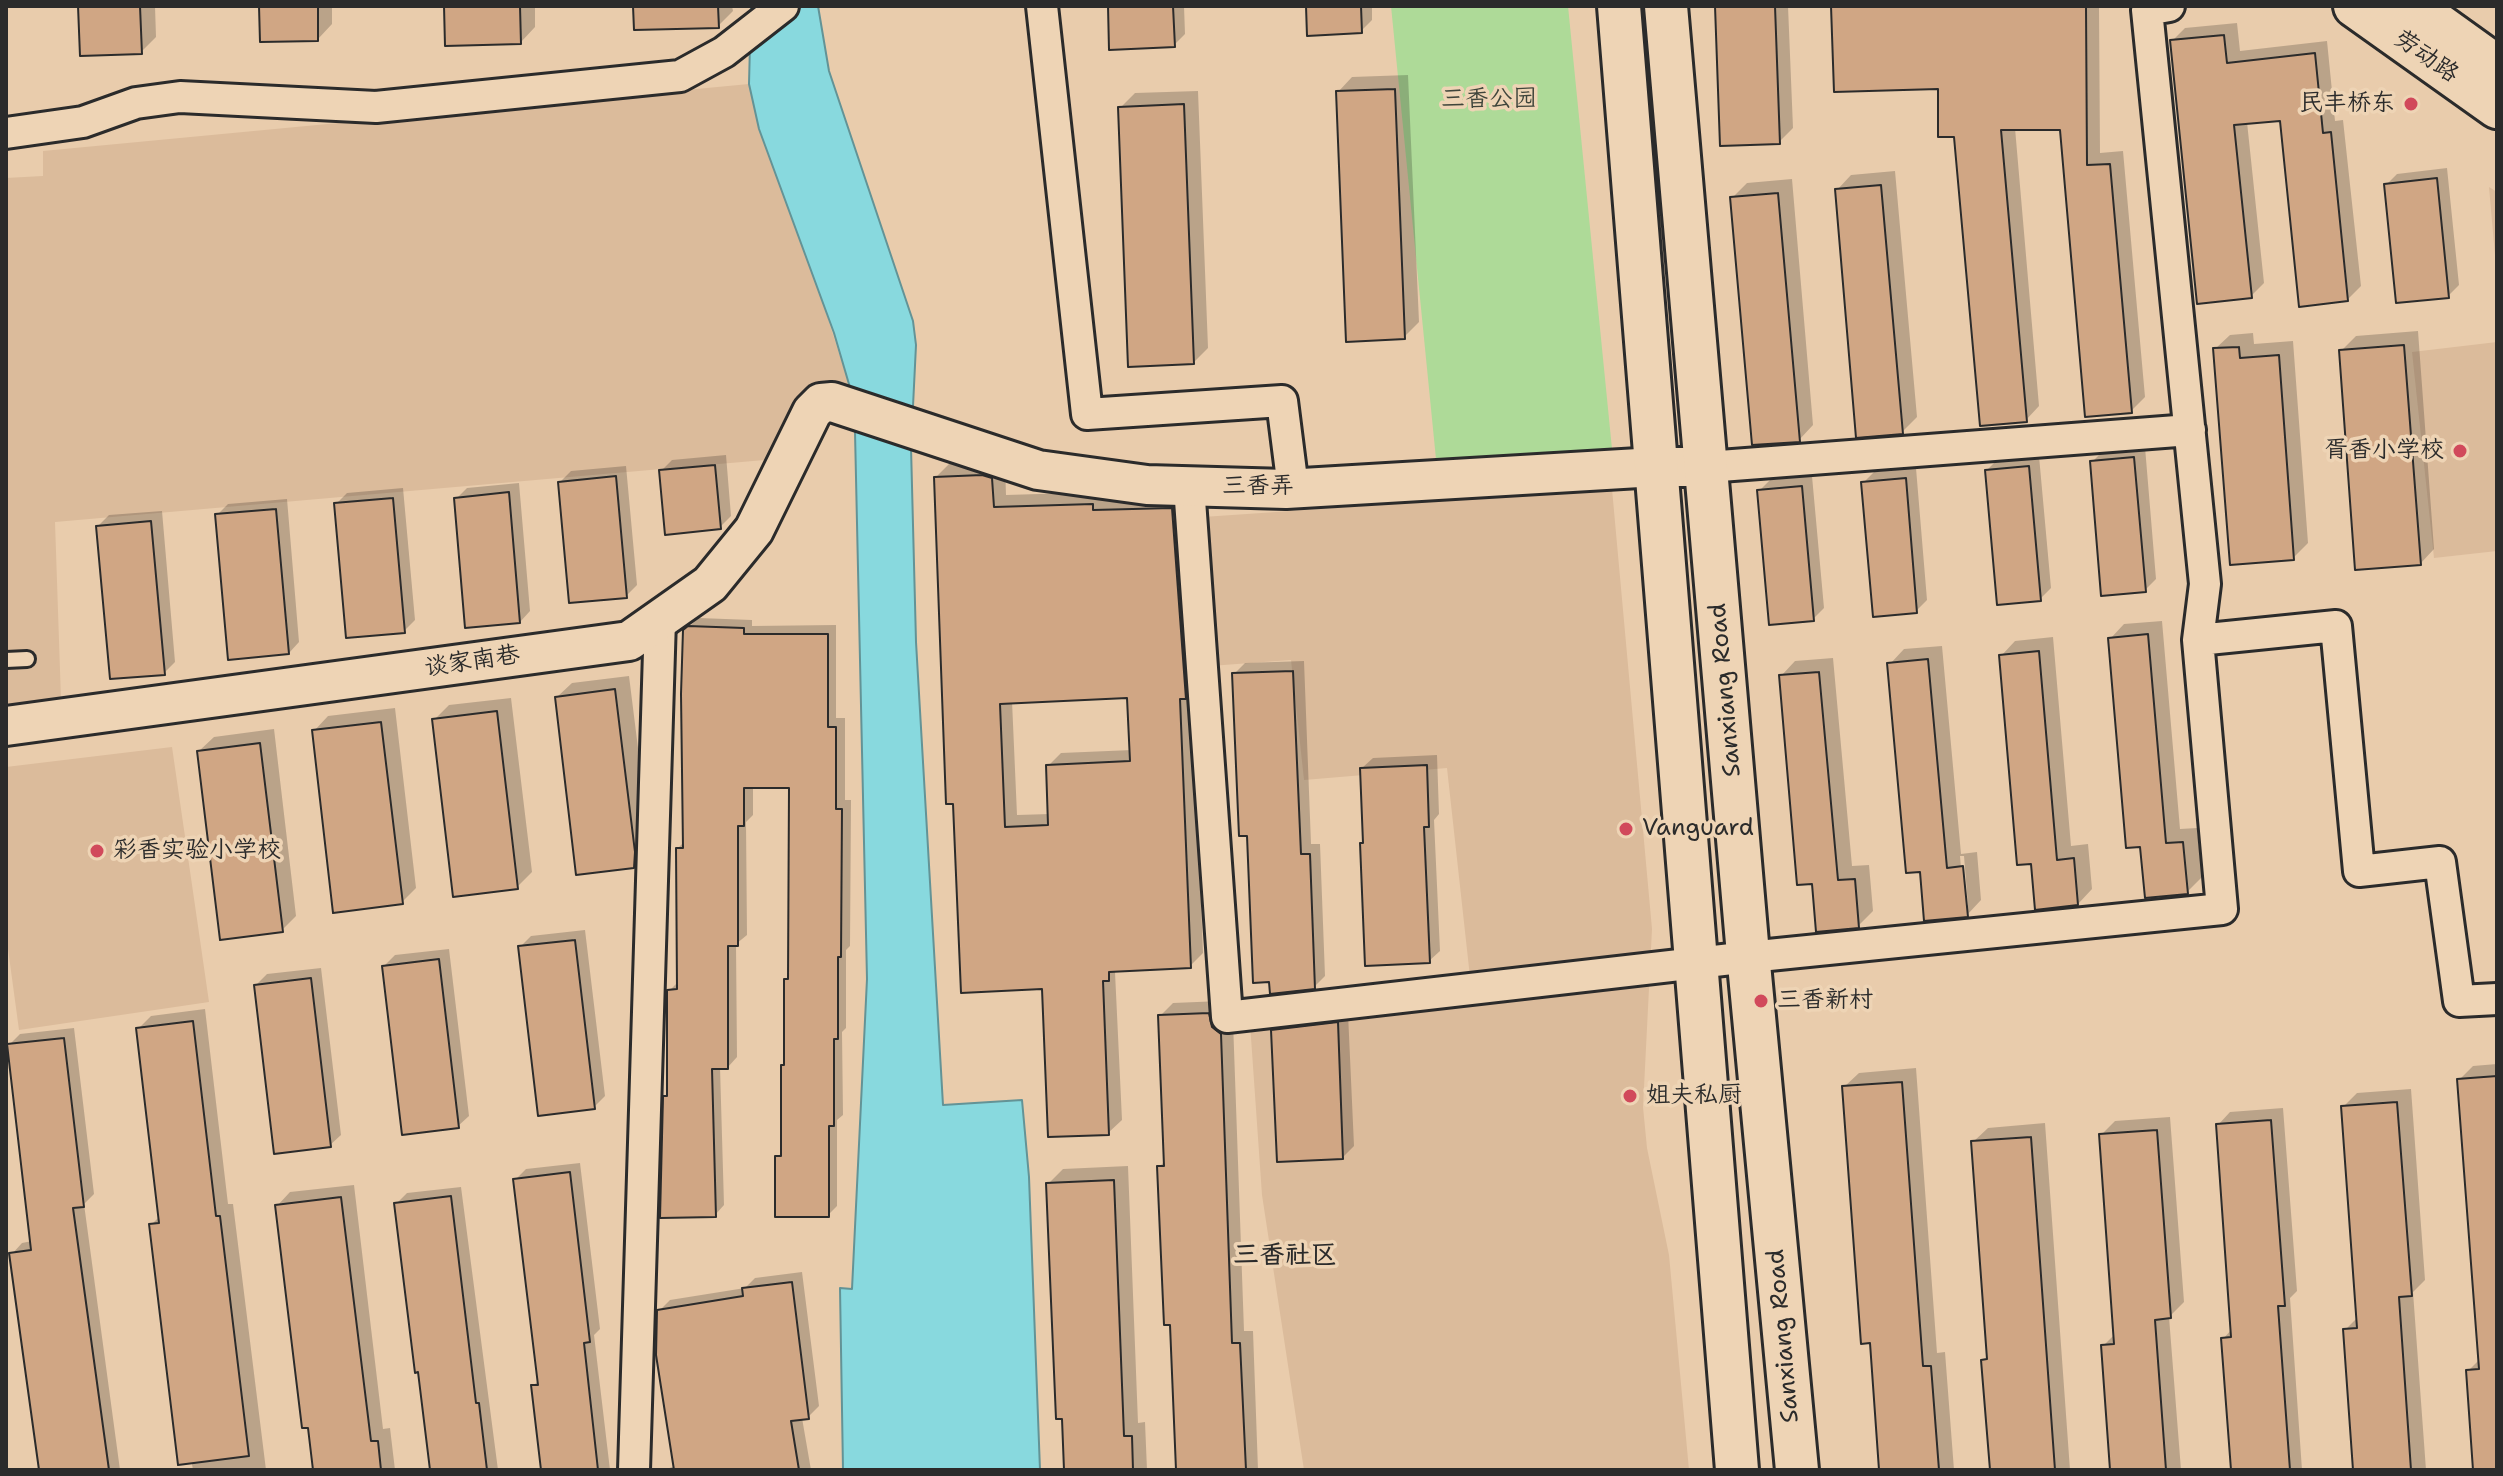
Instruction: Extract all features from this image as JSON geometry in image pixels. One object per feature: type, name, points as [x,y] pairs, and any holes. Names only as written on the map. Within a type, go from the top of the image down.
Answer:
[{"type":"main road","points":[[1619,6],[1737,1470]]},
{"type":"main road","name":"Sanxiang Road","points":[[1666,6],[1797,1470]]},
{"type":"main road","name":"劳动路","points":[[2355,6],[2497,107]]},
{"type":"main road","name":"劳动路","points":[[2412,6],[2497,67]]},
{"type":"street","points":[[6,133],[83,122],[136,103],[180,97],[376,107],[680,76],[724,52],[783,6]]},
{"type":"street","points":[[1042,6],[1087,414],[1282,401],[1293,488]]},
{"type":"street","points":[[1189,486],[1227,1017],[1749,957],[2222,909],[2198,640],[2205,584],[2147,10],[2169,6]]},
{"type":"street","name":"三香弄","points":[[827,402],[1038,470],[1147,485],[1293,488],[1656,467],[1707,467]]},
{"type":"street","name":"谈家南巷","points":[[6,726],[629,641],[710,584],[754,530],[812,412],[827,402]]},
{"type":"street","points":[[1707,467],[2190,430]]},
{"type":"street","points":[[634,1470],[660,619]]},
{"type":"street","points":[[2198,640],[2336,626],[2359,871],[2440,862],[2459,1001],[2497,999]]},
{"type":"lane","points":[[6,660],[27,659]]},
{"type":"shaded area","points":[[749,84],[759,129],[815,278],[851,391],[817,383],[803,395],[776,459],[55,522],[61,700],[6,709],[6,178],[43,176],[43,151]]},
{"type":"shaded area","points":[[2489,187],[2497,192],[2497,278]]},
{"type":"shaded area","name":"胥香小学校","points":[[2497,342],[2497,551],[2434,558],[2412,352]]},
{"type":"shaded area","points":[[1612,489],[1652,929],[1643,1107],[1647,1148],[1669,1255],[1689,1470],[1304,1470],[1262,1195],[1249,1009],[1471,986],[1447,768],[1304,780],[1291,660],[1210,666],[1203,517]]},
{"type":"shaded area","name":"彩香实验小学校","points":[[172,747],[209,1002],[19,1030],[6,934],[6,767]]},
{"type":"green space","name":"三香公园","points":[[1391,6],[1568,6],[1612,449],[1436,459]]},
{"type":"water","points":[[751,6],[818,6],[829,71],[913,321],[916,345],[911,447],[916,642],[943,1105],[1022,1100],[1029,1177],[1040,1470],[843,1470],[840,1288],[852,1289],[867,979],[855,432],[851,391],[834,333],[759,129],[749,84]]},
{"type":"building","points":[[78,6],[140,6],[142,54],[80,56]]},
{"type":"building","points":[[259,6],[318,6],[318,41],[260,42]]},
{"type":"building","points":[[444,6],[520,6],[521,44],[445,46]]},
{"type":"building","points":[[633,6],[718,6],[719,28],[634,30]]},
{"type":"building","points":[[1108,6],[1173,6],[1175,47],[1109,50]]},
{"type":"building","points":[[1306,6],[1361,6],[1362,33],[1307,36]]},
{"type":"building","points":[[1715,6],[1775,6],[1780,144],[1720,146]]},
{"type":"building","points":[[1831,6],[2086,6],[2087,165],[2110,164],[2132,413],[2085,417],[2060,130],[2001,130],[2027,422],[1980,426],[1954,137],[1938,137],[1938,89],[1834,92]]},
{"type":"building","points":[[2224,35],[2227,63],[2315,53],[2323,133],[2331,132],[2348,301],[2299,307],[2280,121],[2234,125],[2252,298],[2197,304],[2170,40]]},
{"type":"building","points":[[1395,89],[1405,339],[1346,342],[1336,91]]},
{"type":"building","points":[[1184,104],[1194,364],[1128,367],[1118,107]]},
{"type":"building","points":[[2437,178],[2449,298],[2396,303],[2384,184]]},
{"type":"building","points":[[1881,185],[1903,434],[1856,438],[1835,189]]},
{"type":"building","points":[[1778,193],[1800,442],[1752,445],[1730,197]]},
{"type":"building","points":[[2404,345],[2421,565],[2355,570],[2339,350]]},
{"type":"building","points":[[2239,347],[2240,358],[2279,355],[2294,560],[2230,565],[2213,348]]},
{"type":"building","points":[[2134,457],[2146,592],[2101,596],[2090,461]]},
{"type":"building","points":[[715,465],[721,529],[665,535],[659,470]]},
{"type":"building","points":[[2029,466],[2041,601],[1997,605],[1985,470]]},
{"type":"building","points":[[982,475],[992,478],[994,507],[1093,504],[1093,510],[1172,508],[1186,699],[1180,699],[1191,968],[1109,972],[1109,981],[1103,981],[1109,1135],[1048,1137],[1042,989],[961,993],[953,804],[946,804],[934,477]],"holes":[[[1127,698],[1130,761],[1046,765],[1048,825],[1005,827],[1000,704]]]},
{"type":"building","points":[[616,476],[627,598],[569,603],[558,482]]},
{"type":"building","points":[[1906,478],[1917,613],[1873,617],[1861,482]]},
{"type":"building","points":[[1802,486],[1814,621],[1769,625],[1757,490]]},
{"type":"building","points":[[509,492],[520,623],[465,628],[454,498]]},
{"type":"building","points":[[393,498],[405,633],[346,638],[334,503]]},
{"type":"building","points":[[276,509],[289,654],[228,660],[215,514]]},
{"type":"building","points":[[151,521],[165,675],[110,679],[96,526]]},
{"type":"building","points":[[688,626],[744,628],[744,634],[828,634],[828,727],[836,727],[836,809],[842,809],[841,957],[838,957],[838,1039],[834,1039],[834,1126],[829,1126],[829,1217],[775,1217],[775,1156],[781,1156],[784,979],[788,979],[789,788],[744,788],[744,826],[738,826],[738,946],[728,946],[728,1069],[712,1069],[716,1217],[660,1218],[663,1096],[667,1096],[667,990],[677,989],[676,848],[683,848],[681,694],[683,630]]},
{"type":"building","points":[[2148,634],[2166,843],[2183,842],[2188,894],[2145,898],[2140,847],[2126,848],[2108,638]]},
{"type":"building","points":[[2039,651],[2057,860],[2074,858],[2078,905],[2035,910],[2031,864],[2017,865],[1999,655]]},
{"type":"building","points":[[1928,659],[1947,868],[1963,866],[1968,917],[1924,921],[1920,872],[1906,873],[1887,663]]},
{"type":"building","points":[[1293,671],[1301,854],[1310,854],[1315,989],[1270,994],[1269,982],[1253,983],[1247,836],[1239,836],[1232,673]]},
{"type":"building","points":[[1819,672],[1838,880],[1855,879],[1859,928],[1816,932],[1812,884],[1797,885],[1779,675]]},
{"type":"building","points":[[615,689],[635,852],[634,868],[576,875],[555,697]]},
{"type":"building","points":[[497,711],[518,889],[453,897],[432,719]]},
{"type":"building","points":[[381,722],[403,904],[333,913],[312,730]]},
{"type":"building","points":[[260,743],[283,932],[220,940],[197,751]]},
{"type":"building","points":[[1427,765],[1429,827],[1424,827],[1430,963],[1365,966],[1360,768]]},
{"type":"building","points":[[575,940],[595,1109],[538,1116],[518,946]]},
{"type":"building","points":[[439,959],[459,1128],[402,1135],[382,966]]},
{"type":"building","points":[[311,978],[331,1147],[274,1154],[254,985]]},
{"type":"building","points":[[1209,1013],[1212,1027],[1221,1034],[1232,1343],[1240,1343],[1246,1470],[1176,1470],[1170,1325],[1164,1325],[1157,1166],[1164,1166],[1158,1015]]},
{"type":"building","points":[[193,1021],[249,1456],[178,1465],[149,1224],[159,1223],[136,1028]]},
{"type":"building","points":[[1338,1022],[1343,1159],[1277,1162],[1271,1030]]},
{"type":"building","points":[[64,1038],[84,1207],[73,1208],[109,1470],[39,1470],[9,1253],[31,1250],[7,1044]]},
{"type":"building","points":[[2497,1076],[2497,1470],[2473,1470],[2466,1370],[2479,1369],[2457,1079]]},
{"type":"building","points":[[1902,1082],[1923,1366],[1931,1366],[1939,1470],[1879,1470],[1870,1343],[1861,1344],[1842,1086]]},
{"type":"building","points":[[2397,1102],[2412,1296],[2399,1297],[2411,1470],[2353,1470],[2343,1329],[2357,1328],[2341,1106]]},
{"type":"building","points":[[2271,1120],[2285,1306],[2278,1306],[2290,1470],[2231,1470],[2221,1338],[2231,1337],[2216,1124]]},
{"type":"building","points":[[2157,1130],[2171,1318],[2155,1320],[2166,1470],[2110,1470],[2101,1345],[2114,1344],[2099,1134]]},
{"type":"building","points":[[2031,1137],[2055,1470],[1990,1470],[1981,1360],[1987,1359],[1971,1141]]},
{"type":"building","points":[[570,1172],[590,1342],[584,1343],[598,1470],[541,1470],[531,1385],[538,1385],[513,1179]]},
{"type":"building","points":[[1114,1180],[1124,1436],[1132,1436],[1133,1470],[1064,1470],[1062,1419],[1056,1419],[1046,1183]]},
{"type":"building","points":[[451,1196],[487,1470],[430,1470],[418,1372],[415,1373],[394,1203]]},
{"type":"building","points":[[341,1197],[371,1441],[378,1441],[381,1470],[313,1470],[308,1428],[302,1428],[275,1205]]},
{"type":"building","points":[[792,1282],[809,1419],[791,1421],[799,1470],[674,1470],[656,1355],[657,1310],[743,1296],[742,1288]]},
{"type":"place","name":"民丰桥东","points":[[2411,104]]},
{"type":"place","name":"胥香小学校","points":[[2460,451]]},
{"type":"place","name":"Vanguard","points":[[1626,829]]},
{"type":"place","name":"彩香实验小学校","points":[[97,851]]},
{"type":"place","name":"三香新村","points":[[1761,1001]]},
{"type":"place","name":"姐夫私厨","points":[[1630,1096]]},
{"type":"district","name":"三香社区","points":[[1285,1256]]}]
